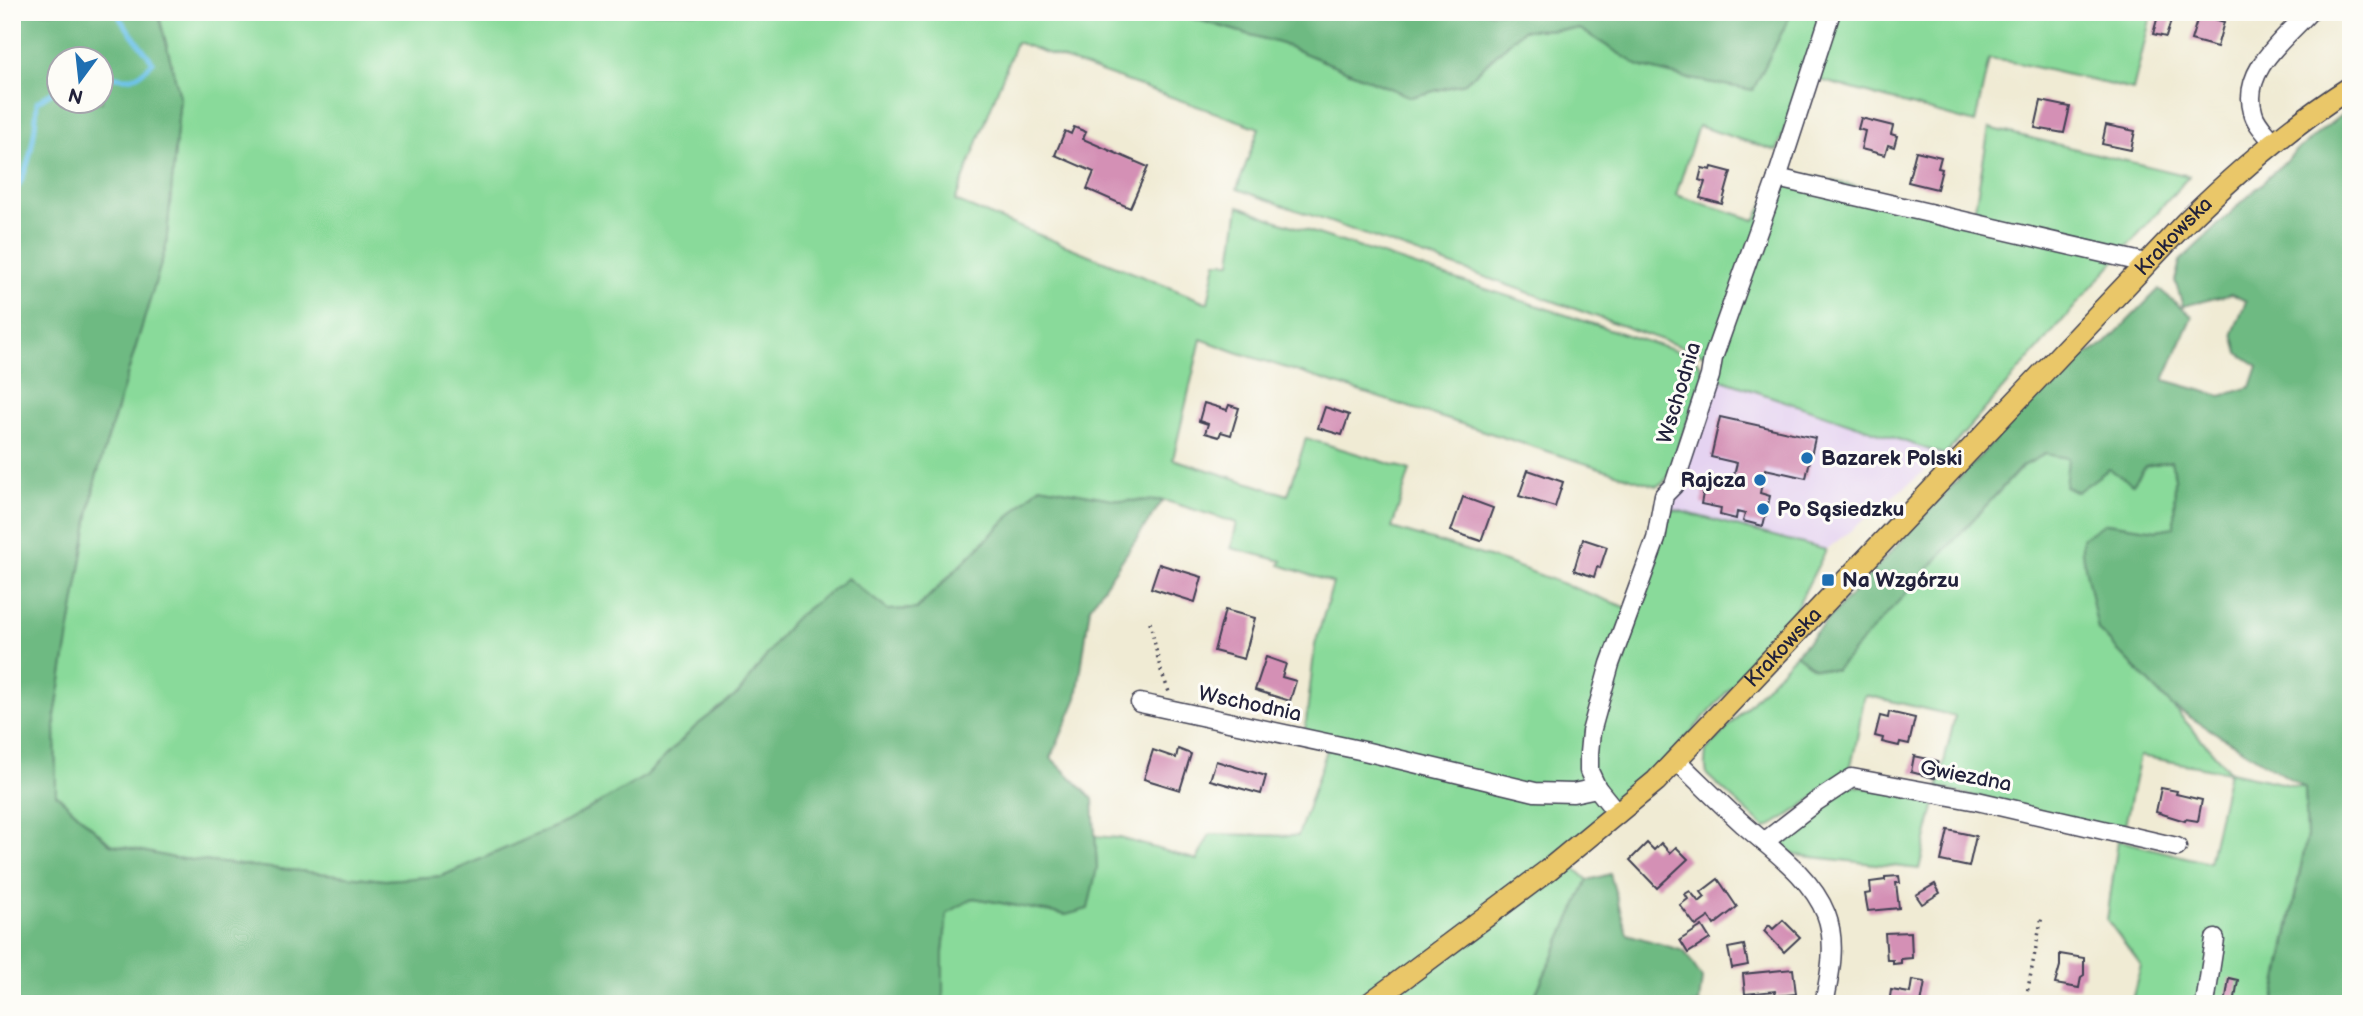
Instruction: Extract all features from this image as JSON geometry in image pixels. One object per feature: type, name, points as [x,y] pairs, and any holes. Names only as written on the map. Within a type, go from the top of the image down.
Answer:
[{"type":"main road","name":"Krakowska","points":[[1369,1004],[1547,871],[1618,814],[1677,761],[2217,191],[2274,143],[2351,87]]},
{"type":"street","name":"Wschodnia","points":[[1618,814],[1597,788],[1589,771],[1591,732],[1610,664],[1656,539],[1664,495],[1674,485],[1710,376],[1713,358],[1777,178],[1831,12]]},
{"type":"street","points":[[2274,143],[2253,114],[2251,101],[2254,83],[2263,60],[2309,12]]},
{"type":"street","points":[[1777,178],[2146,263]]},
{"type":"street","name":"Wschodnia","points":[[1140,703],[1364,751],[1535,792],[1573,793],[1597,788]]},
{"type":"street","points":[[1677,761],[1804,879],[1816,895],[1827,915],[1831,935],[1831,965],[1824,1004]]},
{"type":"street","name":"Gwiezdna","points":[[1764,842],[1853,778],[1977,801],[2177,847]]},
{"type":"street","points":[[2205,1004],[2215,939]]},
{"type":"path","points":[[1150,622],[1160,667],[1176,711]]},
{"type":"path","points":[[2025,1004],[2042,916]]},
{"type":"shaded area","points":[[1710,376],[1945,455],[1826,550],[1672,509]]},
{"type":"green space","points":[[12,12],[158,12],[180,97],[166,247],[95,481],[55,716],[56,794],[110,844],[174,858],[385,880],[442,876],[566,822],[646,776],[696,726],[739,693],[793,620],[847,578],[888,610],[917,609],[1040,486],[1123,501],[1163,500],[1090,607],[1077,698],[1051,758],[1093,799],[1097,868],[1088,909],[1066,915],[974,898],[947,913],[943,953],[943,1004],[12,1004]]},
{"type":"green space","points":[[158,12],[1171,12],[1282,44],[1411,97],[1465,83],[1523,30],[1580,29],[1639,66],[1690,79],[1753,90],[1792,12],[1826,12],[1777,151],[1698,126],[1676,195],[1755,220],[1783,170],[1974,213],[1989,128],[2189,176],[1945,455],[1710,376],[1713,358],[1237,189],[1259,128],[1016,42],[955,201],[1208,303],[1216,262],[1231,262],[1239,206],[1685,354],[1699,363],[1703,373],[1668,477],[1656,486],[1201,339],[1173,459],[1288,495],[1306,438],[1410,470],[1392,528],[1505,562],[1630,609],[1634,609],[1672,509],[1826,550],[1789,622],[1618,814],[1563,858],[1588,880],[1531,1004],[943,1004],[943,953],[947,913],[974,898],[1066,915],[1097,868],[1095,836],[1120,838],[1197,860],[1210,834],[1298,836],[1329,744],[1304,739],[1315,645],[1333,583],[1280,565],[1282,561],[1231,548],[1237,523],[1163,500],[1123,501],[1040,486],[916,609],[793,620],[739,693],[696,726],[646,776],[566,822],[442,876],[385,880],[174,858],[110,844],[56,794],[55,716],[95,481],[166,247],[180,97]]},
{"type":"green space","points":[[1171,12],[1792,12],[1753,90],[1690,79],[1639,66],[1580,29],[1523,30],[1465,83],[1411,97],[1282,44]]},
{"type":"green space","points":[[1837,12],[2152,12],[2133,90],[1989,59],[1975,123],[1813,78]]},
{"type":"green space","points":[[2351,107],[2351,1004],[2274,1004],[2307,836],[2305,788],[2172,706],[2098,630],[2082,552],[2082,538],[2106,523],[2157,530],[2174,527],[2175,478],[2171,461],[2146,466],[2133,484],[2109,469],[2077,492],[2065,486],[2068,458],[2045,454],[2021,467],[1836,670],[1814,668],[1796,654],[2058,372],[2106,343],[2159,289],[2192,316],[2164,380],[2221,396],[2251,387],[2258,366],[2238,353],[2233,333],[2246,301],[2232,294],[2183,306],[2175,281],[2180,261],[2296,151]]},
{"type":"green space","points":[[2045,454],[2109,469],[2171,461],[2175,478],[2174,527],[2157,530],[2106,523],[2098,630],[2172,706],[2230,772],[2305,788],[2307,836],[2273,1004],[2131,1004],[2141,965],[2107,920],[2118,840],[2209,863],[2229,772],[2140,756],[2124,830],[1938,788],[1955,716],[1865,695],[1849,769],[1822,792],[1771,826],[1765,828],[1707,775],[1706,751],[1796,654],[1814,668],[1913,584],[2022,467]]},
{"type":"green space","points":[[1850,785],[1936,799],[1919,869],[1795,855],[1777,838]]},
{"type":"green space","points":[[1610,874],[1627,934],[1684,951],[1702,978],[1699,1004],[1531,1004],[1588,880]]},
{"type":"building","points":[[2159,12],[2173,14],[2166,37],[2153,34]]},
{"type":"building","points":[[2199,14],[2224,22],[2217,47],[2191,40]]},
{"type":"building","points":[[2041,101],[2070,107],[2064,133],[2035,128]]},
{"type":"building","points":[[1861,118],[1893,126],[1891,134],[1897,136],[1894,147],[1888,145],[1885,155],[1861,149],[1865,131],[1858,129]]},
{"type":"building","points":[[2106,125],[2135,131],[2131,150],[2102,144]]},
{"type":"building","points":[[1074,127],[1086,132],[1083,139],[1148,167],[1130,208],[1087,189],[1094,172],[1055,155],[1065,131],[1071,134]]},
{"type":"building","points":[[1916,151],[1941,157],[1938,168],[1942,169],[1937,189],[1908,182]]},
{"type":"building","points":[[1712,167],[1731,172],[1722,204],[1700,198],[1705,182],[1699,180],[1702,168],[1711,170]]},
{"type":"building","points":[[1204,403],[1227,410],[1229,405],[1239,408],[1231,435],[1221,432],[1219,437],[1205,433],[1208,424],[1199,421]]},
{"type":"building","points":[[1325,407],[1349,415],[1342,435],[1318,428]]},
{"type":"building","points":[[1720,417],[1815,438],[1806,478],[1765,469],[1760,493],[1770,496],[1763,526],[1743,521],[1745,514],[1737,512],[1736,519],[1720,515],[1721,508],[1701,504],[1706,478],[1711,479],[1710,483],[1731,487],[1737,463],[1711,457]]},
{"type":"building","points":[[1528,470],[1563,482],[1555,507],[1519,496]]},
{"type":"building","points":[[1463,497],[1493,508],[1481,541],[1451,531]]},
{"type":"building","points":[[1583,539],[1607,547],[1594,577],[1574,570]]},
{"type":"building","points":[[1159,564],[1202,577],[1195,602],[1151,588]]},
{"type":"building","points":[[1225,610],[1255,618],[1244,659],[1214,651]]},
{"type":"building","points":[[1266,657],[1286,664],[1282,677],[1296,681],[1290,701],[1255,690]]},
{"type":"building","points":[[1889,712],[1915,718],[1909,744],[1900,742],[1899,746],[1882,742],[1883,738],[1875,736],[1880,716],[1888,718]]},
{"type":"building","points":[[1178,749],[1191,754],[1180,790],[1144,779],[1153,750],[1176,758]]},
{"type":"building","points":[[1914,756],[1938,761],[1934,778],[1911,772]]},
{"type":"building","points":[[1216,761],[1266,776],[1261,794],[1210,780]]},
{"type":"building","points":[[2161,788],[2202,800],[2198,821],[2185,821],[2156,812]]},
{"type":"building","points":[[1948,830],[1976,836],[1969,867],[1941,861]]},
{"type":"building","points":[[1647,843],[1654,850],[1661,843],[1670,853],[1676,847],[1688,859],[1657,888],[1630,860]]},
{"type":"building","points":[[1899,876],[1900,883],[1896,883],[1899,908],[1868,911],[1865,894],[1871,893],[1870,882]]},
{"type":"building","points":[[1718,879],[1737,907],[1714,925],[1709,917],[1696,926],[1680,905],[1688,899],[1685,894],[1690,891],[1699,902],[1705,897],[1701,892]]},
{"type":"building","points":[[1935,884],[1940,893],[1922,904],[1916,895]]},
{"type":"building","points":[[1783,920],[1800,937],[1784,952],[1764,931],[1769,925],[1773,929]]},
{"type":"building","points":[[1702,926],[1710,939],[1688,953],[1680,940]]},
{"type":"building","points":[[1911,932],[1912,958],[1901,959],[1901,963],[1893,964],[1893,960],[1887,960],[1885,933]]},
{"type":"building","points":[[1744,945],[1748,965],[1732,968],[1728,948]]},
{"type":"building","points":[[2060,954],[2084,958],[2084,975],[2079,988],[2055,984]]},
{"type":"building","points":[[1793,969],[1796,994],[1776,996],[1775,991],[1745,994],[1743,974]]},
{"type":"building","points":[[2229,978],[2238,980],[2234,1004],[2225,1004]]},
{"type":"building","points":[[1912,980],[1925,982],[1921,1004],[1889,1004],[1891,990],[1910,993]]},
{"type":"waterway","points":[[116,77],[130,78],[147,69],[153,62],[117,12]]},
{"type":"waterway","points":[[12,195],[28,164],[37,102],[46,96]]},
{"type":"place","name":"Bazarek Polski","points":[[1807,458]]},
{"type":"place","name":"Rajcza","points":[[1760,480]]},
{"type":"place","name":"Po Sąsiedzku","points":[[1763,509]]},
{"type":"place","name":"Na Wzgórzu","points":[[1828,580]]}]
